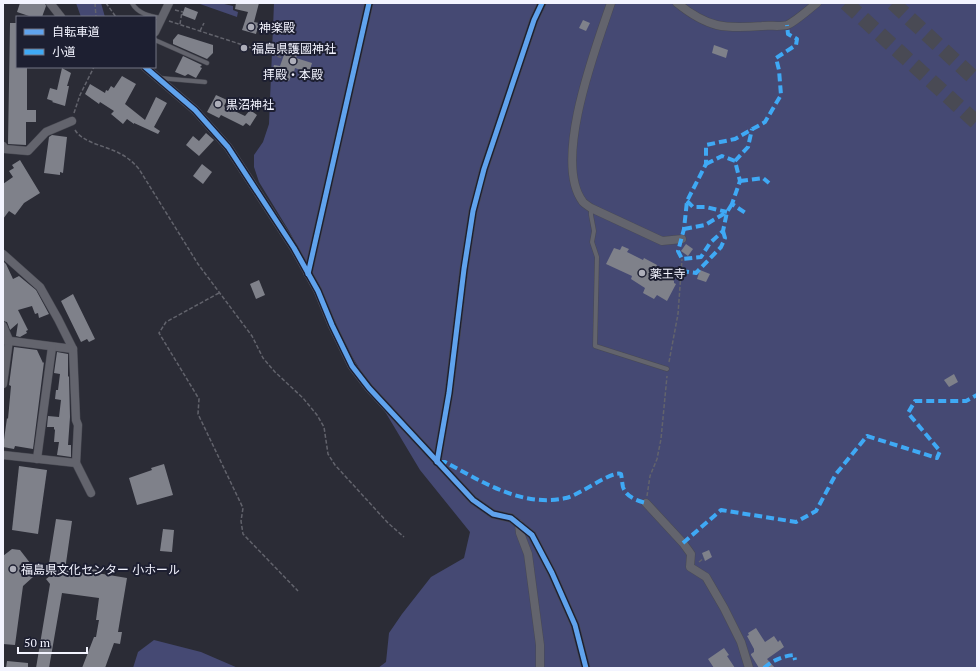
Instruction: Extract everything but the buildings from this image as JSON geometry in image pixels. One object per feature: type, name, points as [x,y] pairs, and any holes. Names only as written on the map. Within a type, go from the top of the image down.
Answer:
[{"type":"street","points":[[50,3],[60,16]]},
{"type":"street","points":[[156,30],[169,3]]},
{"type":"street","points":[[308,274],[369,3]]},
{"type":"street","points":[[437,462],[449,393],[464,269],[473,211],[484,169],[534,20],[542,3]]},
{"type":"street","points":[[611,3],[578,107],[574,138],[574,182],[584,202],[591,208],[662,241],[682,239]]},
{"type":"street","points":[[677,3],[696,17],[721,27],[732,28],[787,25],[817,3]]},
{"type":"street","points":[[147,68],[195,110],[228,147],[294,248],[318,291],[332,325],[352,366],[369,388],[473,500],[493,514],[506,516],[519,524],[532,535],[560,590],[575,625],[586,668]]},
{"type":"street","points":[[3,146],[5,149],[28,151],[46,132],[72,121]]},
{"type":"street","points":[[3,254],[40,287],[73,349],[76,420],[78,425],[76,463],[91,493]]},
{"type":"street","points":[[3,326],[6,340],[3,384]]},
{"type":"street","points":[[6,340],[73,349]]},
{"type":"street","points":[[36,459],[52,347]]},
{"type":"street","points":[[3,455],[76,463]]},
{"type":"street","points":[[646,503],[683,543],[691,554],[690,567],[706,577],[741,642],[749,668]]},
{"type":"street","points":[[519,524],[520,533],[529,560],[540,645],[540,668]]},
{"type":"lane","points":[[132,3],[135,9],[152,16]]},
{"type":"lane","points":[[156,17],[162,18]]},
{"type":"lane","points":[[156,40],[207,63]]},
{"type":"lane","points":[[158,78],[205,82]]},
{"type":"lane","points":[[591,208],[590,215],[594,231],[592,242],[597,257],[595,346],[667,369]]},
{"type":"path","points":[[95,3],[96,16]]},
{"type":"path","points":[[106,3],[115,16]]},
{"type":"path","points":[[175,10],[182,12],[180,24]]},
{"type":"path","points":[[162,18],[283,58]]},
{"type":"path","points":[[200,31],[204,23]]},
{"type":"path","points":[[94,68],[80,95],[72,121],[77,134],[96,145],[118,153],[139,168],[198,264],[248,331],[263,358],[275,372],[303,398],[317,415],[324,427],[328,454],[335,465],[388,523],[404,537]]},
{"type":"path","points":[[646,503],[650,476],[657,459],[661,439],[667,369],[678,314],[682,259]]},
{"type":"path","points":[[219,293],[166,322],[159,333],[199,399],[198,414],[243,508],[241,521],[243,534],[298,591]]},
{"type":"path","points":[[698,564],[704,558]]},
{"type":"shaded area","points":[[76,3],[101,3],[105,16],[81,16]]},
{"type":"shaded area","points":[[220,3],[233,6],[233,10],[238,12],[237,17],[200,4]]},
{"type":"shaded area","points":[[274,3],[977,3],[977,668],[378,668],[386,662],[389,633],[431,577],[464,558],[470,532],[420,470],[347,348],[320,288],[289,231],[259,182],[254,167],[254,155],[263,142],[269,124]]},
{"type":"shaded area","points":[[154,640],[201,652],[238,668],[133,668],[138,652]]},
{"type":"tunnel","points":[[846,3],[977,123]]},
{"type":"tunnel","points":[[893,3],[977,81]]},
{"type":"marked path","points":[[732,204],[727,212],[723,231],[710,243],[701,257],[682,259],[678,251],[684,229],[687,201],[706,164],[706,145],[735,139],[765,122],[781,95],[779,70],[776,58],[796,45],[797,39],[788,34],[787,25]]},
{"type":"marked path","points":[[735,161],[748,147],[752,129]]},
{"type":"marked path","points":[[706,164],[722,156],[735,161],[740,181],[732,204],[747,214]]},
{"type":"marked path","points":[[740,181],[763,178],[769,183]]},
{"type":"marked path","points":[[687,201],[693,207],[706,207],[727,212]]},
{"type":"marked path","points":[[684,229],[705,225],[727,212]]},
{"type":"marked path","points":[[681,271],[696,273],[721,247],[725,238],[723,231]]},
{"type":"marked path","points":[[683,543],[721,510],[796,522],[816,511],[836,474],[867,436],[937,458],[940,451],[908,413],[915,401],[966,401],[977,395]]},
{"type":"marked path","points":[[439,462],[445,462],[502,491],[534,499],[550,500],[566,498],[603,479],[621,474],[623,487],[629,496],[646,503]]},
{"type":"marked path","points":[[764,668],[786,656],[794,655],[795,660]]},
{"type":"cycle path","points":[[308,274],[369,3]]},
{"type":"cycle path","points":[[437,462],[449,393],[464,269],[473,211],[484,169],[534,20],[542,3]]},
{"type":"cycle path","points":[[146,68],[195,110],[228,147],[294,248],[318,291],[332,325],[352,366],[369,388],[473,500],[493,514],[511,518],[532,535],[552,573],[575,625],[586,668]]},
{"type":"place","name":"神楽殿","points":[[251,27]]},
{"type":"place","name":"福島県護國神社","points":[[244,48]]},
{"type":"place","name":"拝殿・本殿","points":[[293,61]]},
{"type":"place","name":"黒沼神社","points":[[218,104]]},
{"type":"place","name":"薬王寺","points":[[642,273]]},
{"type":"place","name":"福島県文化センター 小ホール","points":[[13,569]]}]
